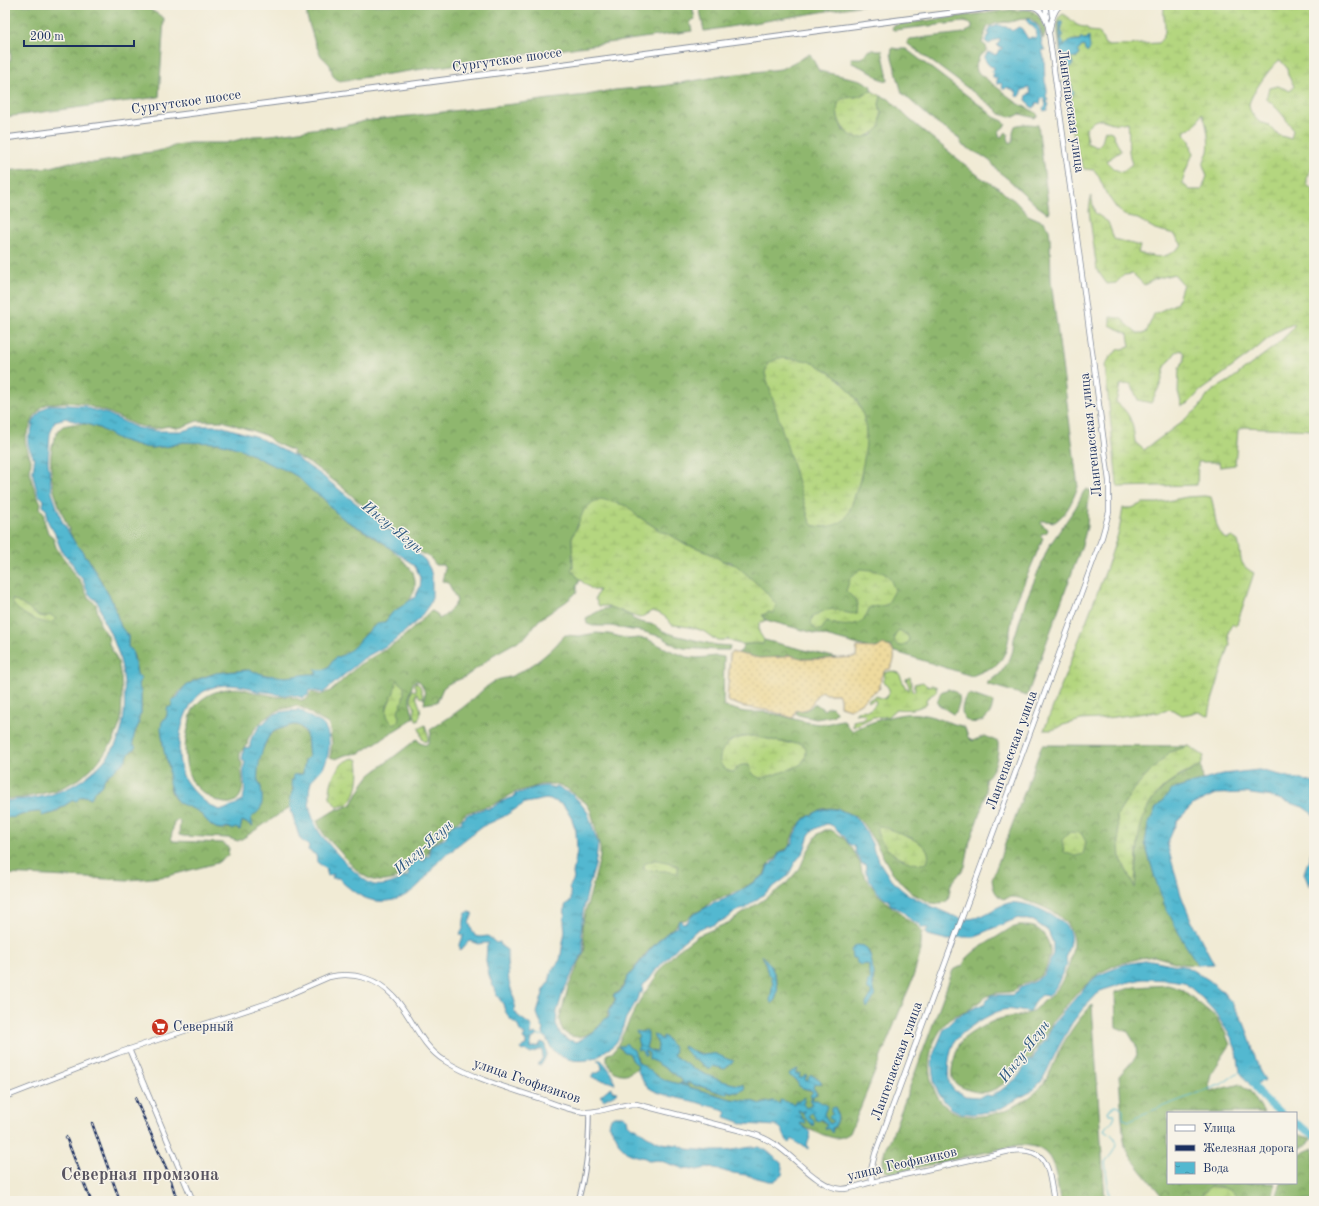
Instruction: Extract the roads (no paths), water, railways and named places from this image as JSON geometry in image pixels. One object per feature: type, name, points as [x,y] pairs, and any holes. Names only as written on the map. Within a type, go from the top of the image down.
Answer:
[{"type":"main road","name":"Сургутское шоссе","points":[[5,138],[1012,5]]},
{"type":"main road","points":[[1005,6],[1012,7],[1027,5],[1036,7],[1045,16],[1048,26]]},
{"type":"main road","points":[[1045,5],[1050,37]]},
{"type":"main road","points":[[1050,37],[1052,17],[1051,5]]},
{"type":"main road","points":[[1052,17],[1060,5]]},
{"type":"main road","name":"Лангепасская улица","points":[[872,1182],[871,1170],[875,1154],[1102,537],[1109,508],[1109,481],[1050,37]]},
{"type":"main road","name":"улица Геофизиков","points":[[5,1097],[129,1049],[274,1001],[329,977],[336,975],[350,975],[359,976],[378,983],[393,994],[428,1047],[452,1065],[491,1082],[559,1105],[578,1111],[589,1112],[624,1104],[644,1106],[750,1133],[766,1138],[811,1174],[831,1186],[841,1189],[1010,1151],[1029,1151],[1038,1155],[1045,1162],[1049,1173],[1054,1201]]},
{"type":"main road","points":[[129,1049],[193,1201]]},
{"type":"street","points":[[578,1201],[588,1154],[589,1112]]},
{"type":"water","points":[[1029,18],[1038,27],[1042,45],[1045,50],[1042,49],[1047,89],[1046,96],[1049,104],[1047,110],[1044,111],[1043,108],[1046,105],[1044,98],[1041,99],[1040,104],[1037,102],[1034,108],[1030,106],[1026,100],[1027,95],[1031,93],[1029,87],[1021,91],[1021,95],[1019,97],[1016,96],[1017,92],[1007,87],[1003,89],[1001,83],[997,84],[997,78],[993,77],[993,73],[991,71],[994,70],[994,67],[989,65],[984,58],[988,52],[996,55],[999,50],[1002,49],[1002,47],[997,45],[1000,39],[989,44],[985,41],[989,35],[988,31],[990,27],[998,25],[1008,27],[1012,31],[1019,27],[1028,39],[1032,37],[1035,38],[1037,33],[1026,19]]},
{"type":"water","points":[[1060,20],[1063,24],[1061,30],[1063,35],[1061,38],[1064,43],[1062,48],[1069,42],[1080,40],[1081,37],[1086,39],[1089,36],[1090,48],[1088,52],[1085,50],[1084,46],[1081,47],[1078,51],[1080,54],[1077,58],[1071,57],[1069,59],[1072,60],[1073,65],[1070,67],[1068,73],[1070,79],[1069,82],[1073,88],[1071,90],[1074,92],[1071,97],[1071,107],[1068,103],[1068,89],[1063,59],[1061,58]]},
{"type":"water","name":"Ингу-Ягун","points":[[50,405],[85,406],[108,414],[137,428],[156,431],[182,431],[199,426],[220,426],[257,437],[296,457],[320,474],[378,521],[385,529],[406,539],[413,550],[425,560],[432,576],[432,598],[419,619],[393,642],[364,658],[323,693],[309,690],[308,695],[303,698],[292,695],[278,695],[274,693],[256,691],[246,687],[230,685],[221,685],[203,692],[194,701],[187,712],[182,725],[179,754],[180,767],[184,778],[195,793],[213,807],[223,810],[240,802],[244,796],[245,762],[242,760],[244,748],[250,747],[252,737],[261,724],[275,714],[280,712],[298,711],[297,709],[322,723],[327,731],[329,749],[323,767],[314,777],[310,786],[309,804],[311,814],[319,832],[332,848],[355,872],[369,883],[375,885],[393,883],[409,875],[408,869],[414,862],[419,858],[420,861],[425,861],[424,857],[430,856],[432,845],[447,837],[446,835],[448,830],[453,825],[461,823],[462,819],[465,818],[466,815],[483,809],[492,808],[500,802],[514,797],[515,794],[540,787],[556,787],[570,793],[578,800],[588,813],[598,844],[595,866],[583,912],[581,931],[583,953],[563,992],[557,1012],[556,1024],[561,1035],[568,1040],[577,1042],[597,1029],[606,1018],[609,1017],[609,1012],[616,999],[613,995],[621,991],[628,977],[656,943],[678,926],[678,922],[680,920],[683,923],[687,922],[696,913],[714,902],[718,902],[737,893],[765,875],[768,866],[777,860],[779,854],[786,851],[790,845],[793,844],[795,834],[801,822],[820,811],[832,809],[848,813],[857,819],[868,836],[884,870],[896,885],[906,893],[944,912],[964,919],[971,919],[983,915],[1009,903],[1024,904],[1042,910],[1051,915],[1065,925],[1069,931],[1070,940],[1066,956],[1067,964],[1052,993],[1048,996],[1042,995],[1036,1000],[1030,1012],[1009,1009],[997,1012],[970,1027],[955,1041],[949,1060],[948,1076],[955,1091],[965,1096],[978,1097],[987,1095],[991,1096],[1000,1091],[1017,1078],[1027,1062],[1033,1059],[1038,1048],[1047,1038],[1052,1025],[1086,986],[1097,976],[1125,964],[1151,960],[1187,967],[1209,980],[1222,991],[1232,1003],[1244,1023],[1259,1070],[1265,1080],[1251,1086],[1240,1072],[1237,1052],[1231,1037],[1214,1011],[1184,982],[1143,979],[1100,991],[1072,1023],[1041,1082],[1032,1091],[996,1111],[973,1114],[961,1113],[951,1108],[939,1094],[935,1085],[932,1065],[934,1053],[944,1029],[956,1017],[985,1003],[991,995],[1012,995],[1019,991],[1018,989],[1036,981],[1044,974],[1053,953],[1053,943],[1048,931],[1034,921],[1018,918],[975,937],[959,937],[948,940],[928,935],[925,932],[928,928],[923,928],[919,924],[912,921],[901,910],[891,905],[888,900],[881,896],[865,870],[865,864],[862,864],[856,853],[855,847],[848,843],[845,837],[829,824],[813,830],[809,835],[804,851],[794,864],[788,876],[744,909],[736,911],[728,918],[697,930],[682,942],[643,985],[642,993],[639,993],[626,1018],[621,1033],[613,1046],[598,1057],[588,1060],[573,1060],[559,1055],[552,1048],[543,1033],[544,1029],[537,1013],[552,970],[560,960],[565,931],[565,907],[566,904],[571,901],[569,888],[574,879],[573,873],[577,851],[576,831],[572,819],[563,805],[546,799],[525,803],[503,817],[481,827],[454,848],[439,861],[423,881],[412,891],[395,899],[378,901],[361,896],[345,885],[339,878],[332,878],[334,874],[328,876],[326,869],[317,862],[316,855],[308,850],[309,846],[300,839],[290,807],[290,797],[293,789],[291,780],[294,780],[293,775],[303,774],[305,760],[309,757],[307,736],[300,726],[292,725],[276,730],[267,740],[261,754],[258,769],[258,781],[262,792],[262,805],[251,818],[253,826],[242,821],[240,830],[227,827],[222,829],[216,828],[211,825],[198,811],[179,803],[174,797],[169,783],[169,768],[164,751],[161,728],[162,722],[167,716],[167,708],[172,706],[172,701],[176,699],[184,687],[194,681],[216,673],[249,670],[265,675],[286,677],[317,674],[315,669],[327,669],[335,658],[350,651],[374,627],[379,623],[385,622],[392,613],[415,597],[421,581],[414,565],[384,543],[345,520],[332,509],[323,498],[311,490],[298,477],[241,449],[219,443],[183,442],[170,446],[152,448],[144,447],[118,439],[99,428],[87,424],[66,418],[55,421],[50,434],[48,462],[52,493],[62,521],[75,543],[82,550],[84,556],[87,557],[111,599],[121,627],[128,636],[128,647],[132,650],[137,674],[141,679],[138,684],[141,692],[141,713],[138,720],[139,724],[133,739],[133,744],[136,747],[130,752],[124,762],[105,778],[101,786],[94,792],[91,798],[87,796],[80,797],[77,801],[73,800],[53,813],[41,816],[42,812],[28,813],[14,817],[5,817],[5,801],[45,796],[66,789],[84,779],[107,758],[117,742],[123,724],[125,703],[124,682],[115,644],[103,620],[101,610],[96,600],[89,594],[83,580],[61,549],[48,522],[47,511],[43,506],[44,500],[38,494],[34,478],[34,461],[28,439],[36,417],[42,410]]},
{"type":"water","points":[[1259,770],[1314,783],[1314,815],[1303,807],[1272,797],[1245,793],[1215,794],[1194,804],[1177,821],[1167,844],[1181,895],[1191,920],[1214,964],[1198,965],[1183,941],[1165,906],[1155,878],[1145,843],[1148,825],[1156,808],[1172,790],[1223,774]]},
{"type":"water","points":[[1314,844],[1314,875],[1309,886],[1304,873]]},
{"type":"water","points":[[466,913],[473,913],[469,923],[475,936],[488,936],[496,943],[500,942],[501,946],[507,950],[509,982],[515,1002],[514,1010],[518,1016],[532,1026],[531,1036],[534,1033],[538,1035],[532,1039],[530,1048],[539,1046],[541,1042],[544,1043],[546,1054],[541,1065],[538,1065],[543,1057],[542,1050],[529,1053],[521,1049],[526,1045],[526,1042],[523,1039],[525,1035],[520,1031],[517,1024],[511,1020],[496,994],[486,961],[487,946],[489,943],[479,944],[469,941],[460,951],[459,944],[463,936],[460,934],[463,929]]},
{"type":"water","points":[[857,945],[864,946],[870,954],[872,964],[875,994],[873,1000],[867,1008],[866,1004],[871,995],[871,991],[868,990],[867,987],[868,981],[871,980],[869,975],[869,965],[861,965],[857,963],[856,958],[852,958],[851,950]]},
{"type":"water","points":[[762,955],[774,972],[776,979],[777,992],[776,998],[772,1004],[770,1001],[773,983],[771,976],[768,974]]},
{"type":"water","points":[[636,1031],[645,1031],[648,1033],[646,1048],[651,1051],[656,1052],[658,1047],[653,1035],[662,1040],[663,1036],[673,1046],[675,1050],[673,1055],[680,1060],[717,1079],[744,1085],[745,1089],[736,1092],[726,1090],[728,1093],[725,1094],[696,1086],[688,1082],[686,1083],[689,1085],[680,1083],[683,1082],[682,1080],[673,1073],[649,1059],[649,1053],[644,1051],[647,1055],[645,1056],[641,1050],[637,1050],[639,1046],[637,1038],[639,1037]]},
{"type":"water","points":[[626,1043],[634,1050],[638,1062],[661,1079],[731,1099],[762,1104],[773,1101],[780,1104],[780,1100],[794,1104],[795,1101],[799,1101],[805,1097],[803,1104],[806,1108],[811,1106],[812,1102],[810,1100],[812,1097],[810,1095],[813,1092],[799,1086],[797,1081],[789,1075],[791,1072],[798,1069],[795,1074],[800,1073],[799,1078],[807,1075],[805,1079],[808,1081],[811,1075],[819,1079],[822,1083],[814,1084],[813,1088],[817,1094],[813,1096],[812,1100],[817,1100],[827,1106],[824,1114],[831,1124],[833,1121],[829,1118],[830,1115],[833,1114],[831,1112],[831,1108],[835,1107],[838,1116],[836,1125],[831,1129],[833,1129],[832,1133],[829,1129],[825,1128],[827,1124],[821,1119],[819,1121],[816,1120],[812,1112],[808,1116],[813,1119],[813,1126],[804,1115],[803,1113],[805,1111],[802,1112],[798,1110],[806,1124],[800,1124],[810,1132],[807,1145],[809,1149],[792,1139],[790,1143],[786,1139],[782,1130],[777,1126],[745,1124],[725,1117],[727,1112],[721,1109],[657,1092],[652,1090],[643,1081],[637,1069],[638,1065],[633,1061],[629,1053],[625,1052],[618,1046],[623,1046]]},
{"type":"water","points":[[683,1046],[703,1055],[716,1054],[734,1061],[725,1069],[713,1066],[710,1069],[693,1059]]},
{"type":"water","points":[[597,1060],[601,1060],[608,1068],[615,1084],[591,1077],[594,1073],[598,1073],[602,1069],[601,1064]]},
{"type":"water","points":[[612,1087],[612,1091],[617,1092],[604,1100],[600,1096]]},
{"type":"water","points":[[614,1116],[623,1116],[627,1118],[628,1124],[632,1128],[636,1128],[647,1136],[661,1143],[678,1145],[686,1149],[726,1151],[759,1147],[767,1151],[781,1163],[783,1167],[782,1175],[774,1181],[769,1181],[711,1167],[697,1170],[688,1168],[683,1169],[660,1161],[650,1161],[645,1158],[629,1154],[619,1144],[616,1135],[609,1125],[611,1118]]},
{"type":"waterway","points":[[538,1035],[546,1036]]},
{"type":"waterway","points":[[1110,1201],[1105,1162],[1115,1149],[1116,1142],[1111,1134],[1105,1130],[1115,1115],[1109,1114],[1108,1111],[1117,1105],[1123,1109],[1123,1119],[1129,1121],[1135,1117],[1222,1084],[1240,1071]]},
{"type":"waterway","name":"Ингу-Ягун","points":[[1250,1076],[1262,1097],[1280,1112]]},
{"type":"waterway","name":"Ингу-Ягун","points":[[1297,1124],[1314,1135]]},
{"type":"railway","points":[[135,1098],[170,1177],[177,1201]]},
{"type":"railway","points":[[92,1123],[120,1201]]},
{"type":"railway","points":[[66,1137],[91,1201]]},
{"type":"place","name":"Северный","points":[[160,1027]]},
{"type":"district","name":"Северная промзона","points":[[140,1175]]}]
